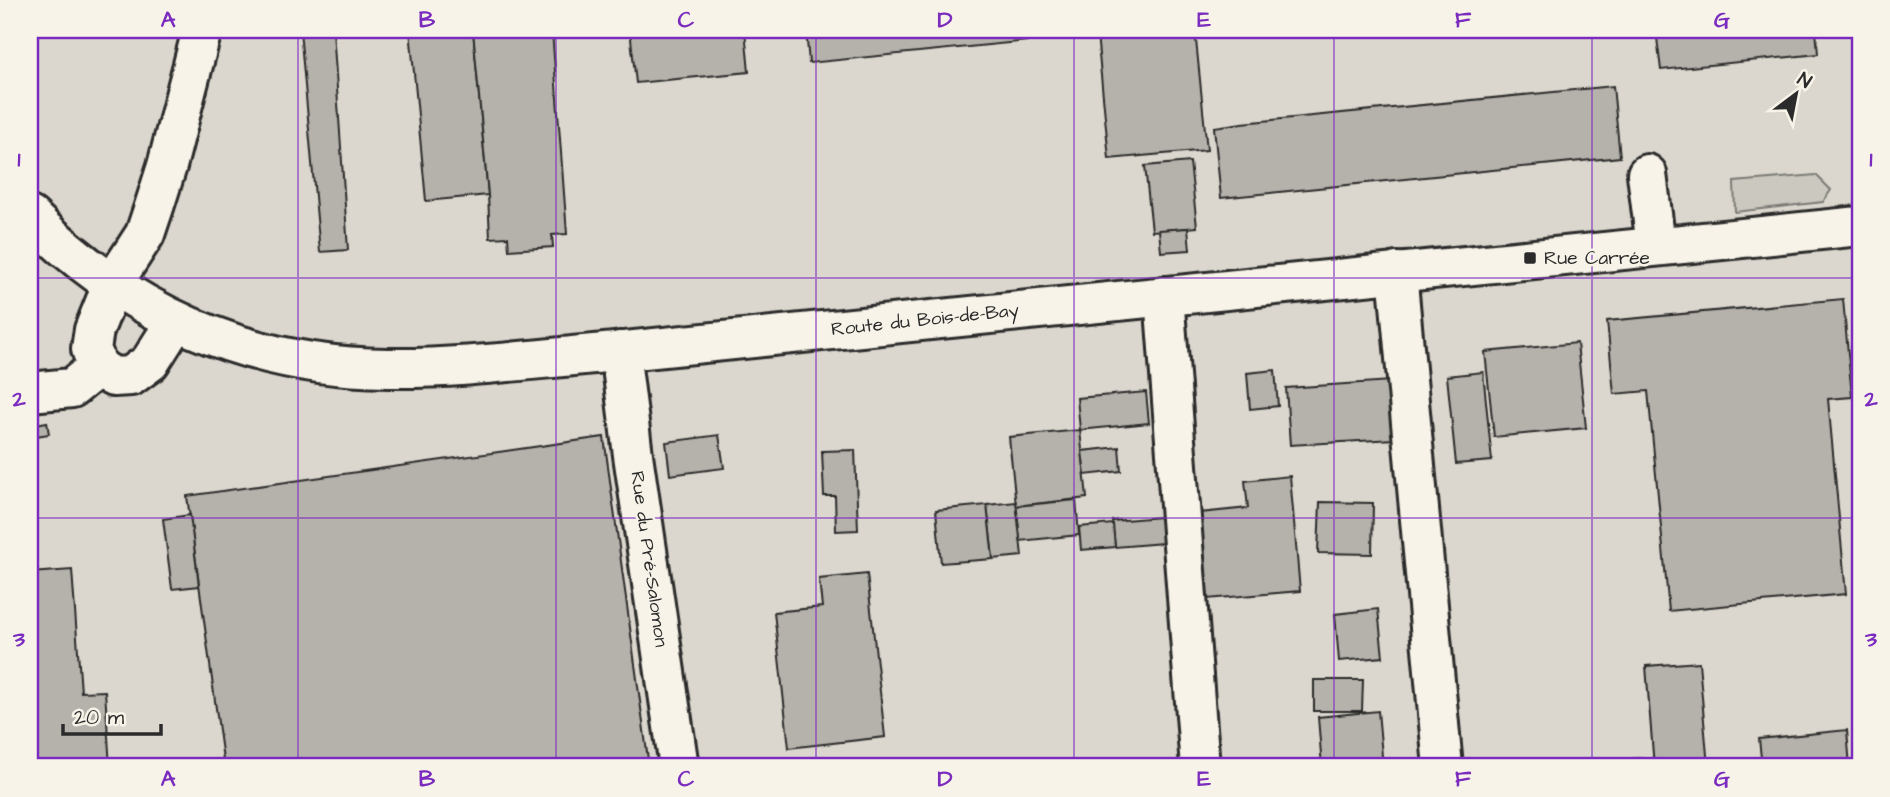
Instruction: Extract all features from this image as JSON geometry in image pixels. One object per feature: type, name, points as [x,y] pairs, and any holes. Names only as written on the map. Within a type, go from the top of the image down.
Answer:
[{"type":"main road","points":[[176,321],[150,362],[131,376],[113,377],[99,367],[91,349],[94,330],[112,285],[145,234],[167,166],[202,30]]},
{"type":"main road","points":[[1647,174],[1656,246]]},
{"type":"main road","name":"Route du Bois-de-Bay","points":[[30,216],[54,240],[112,285],[176,321],[258,351],[297,359],[387,368],[480,365],[1860,226]]},
{"type":"main road","points":[[1397,272],[1443,767]]},
{"type":"main road","points":[[1164,296],[1200,767]]},
{"type":"main road","name":"Rue du Pré-Salomon","points":[[620,351],[679,767]]},
{"type":"main road","points":[[30,392],[72,388],[99,367]]},
{"type":"shaded area","points":[[30,30],[1860,30],[1860,767],[30,767]]},
{"type":"shaded area","points":[[1816,175],[1831,190],[1823,202],[1735,212],[1734,182]]},
{"type":"building","points":[[300,30],[333,30],[348,250],[320,252]]},
{"type":"building","points":[[410,30],[473,30],[488,195],[426,201]]},
{"type":"building","points":[[473,30],[552,30],[567,234],[552,235],[553,247],[509,250],[508,237],[490,238]]},
{"type":"building","points":[[630,30],[745,30],[749,72],[636,83]]},
{"type":"building","points":[[806,30],[1195,30],[1207,150],[1109,159],[1097,34],[809,63]]},
{"type":"building","points":[[1656,30],[1816,30],[1818,54],[1661,70]]},
{"type":"building","points":[[1613,86],[1620,157],[1221,198],[1214,127]]},
{"type":"building","points":[[1190,162],[1197,227],[1152,231],[1145,166]]},
{"type":"building","points":[[1188,228],[1190,250],[1161,252],[1159,230]]},
{"type":"building","points":[[1843,299],[1852,397],[1828,399],[1846,594],[1669,611],[1648,391],[1614,394],[1607,321]]},
{"type":"building","points":[[30,317],[37,326],[30,333]]},
{"type":"building","points":[[1577,343],[1586,428],[1494,437],[1485,352]]},
{"type":"building","points":[[1275,370],[1278,406],[1250,409],[1247,373]]},
{"type":"building","points":[[1483,372],[1492,461],[1456,464],[1447,376]]},
{"type":"building","points":[[1391,381],[1394,439],[1290,445],[1286,388]]},
{"type":"building","points":[[1146,392],[1149,423],[1080,430],[1077,398]]},
{"type":"building","points":[[47,422],[49,434],[30,437],[30,425]]},
{"type":"building","points":[[1080,430],[1087,498],[1016,506],[1009,437]]},
{"type":"building","points":[[719,435],[724,468],[670,475],[666,442]]},
{"type":"building","points":[[604,437],[649,767],[224,767],[187,496]]},
{"type":"building","points":[[1119,447],[1121,471],[1085,475],[1082,451]]},
{"type":"building","points":[[855,450],[858,530],[836,531],[835,496],[824,496],[822,451]]},
{"type":"building","points":[[1290,476],[1300,591],[1207,599],[1200,513],[1248,508],[1245,481]]},
{"type":"building","points":[[1076,500],[1079,535],[1020,541],[1016,506]]},
{"type":"building","points":[[1016,502],[1022,556],[993,559],[987,505]]},
{"type":"building","points":[[1320,502],[1373,503],[1372,554],[1318,553]]},
{"type":"building","points":[[987,505],[993,559],[941,563],[936,510]]},
{"type":"building","points":[[190,515],[199,586],[172,589],[163,519]]},
{"type":"building","points":[[1161,517],[1163,543],[1115,547],[1112,521]]},
{"type":"building","points":[[1113,524],[1115,547],[1081,550],[1079,527]]},
{"type":"building","points":[[72,570],[81,692],[105,691],[110,767],[30,767],[30,573]]},
{"type":"building","points":[[867,574],[885,737],[789,748],[774,612],[822,607],[819,579]]},
{"type":"building","points":[[1378,609],[1383,657],[1339,661],[1335,614]]},
{"type":"building","points":[[1699,662],[1708,767],[1654,767],[1646,666]]},
{"type":"building","points":[[1314,680],[1363,680],[1362,711],[1314,711]]},
{"type":"building","points":[[1378,711],[1383,767],[1322,767],[1318,717]]},
{"type":"building","points":[[1847,730],[1850,767],[1762,767],[1759,739]]},
{"type":"building","points":[[1641,758],[1642,767],[1549,767]]},
{"type":"place","name":"Rue Carrée","points":[[1530,258]]}]
